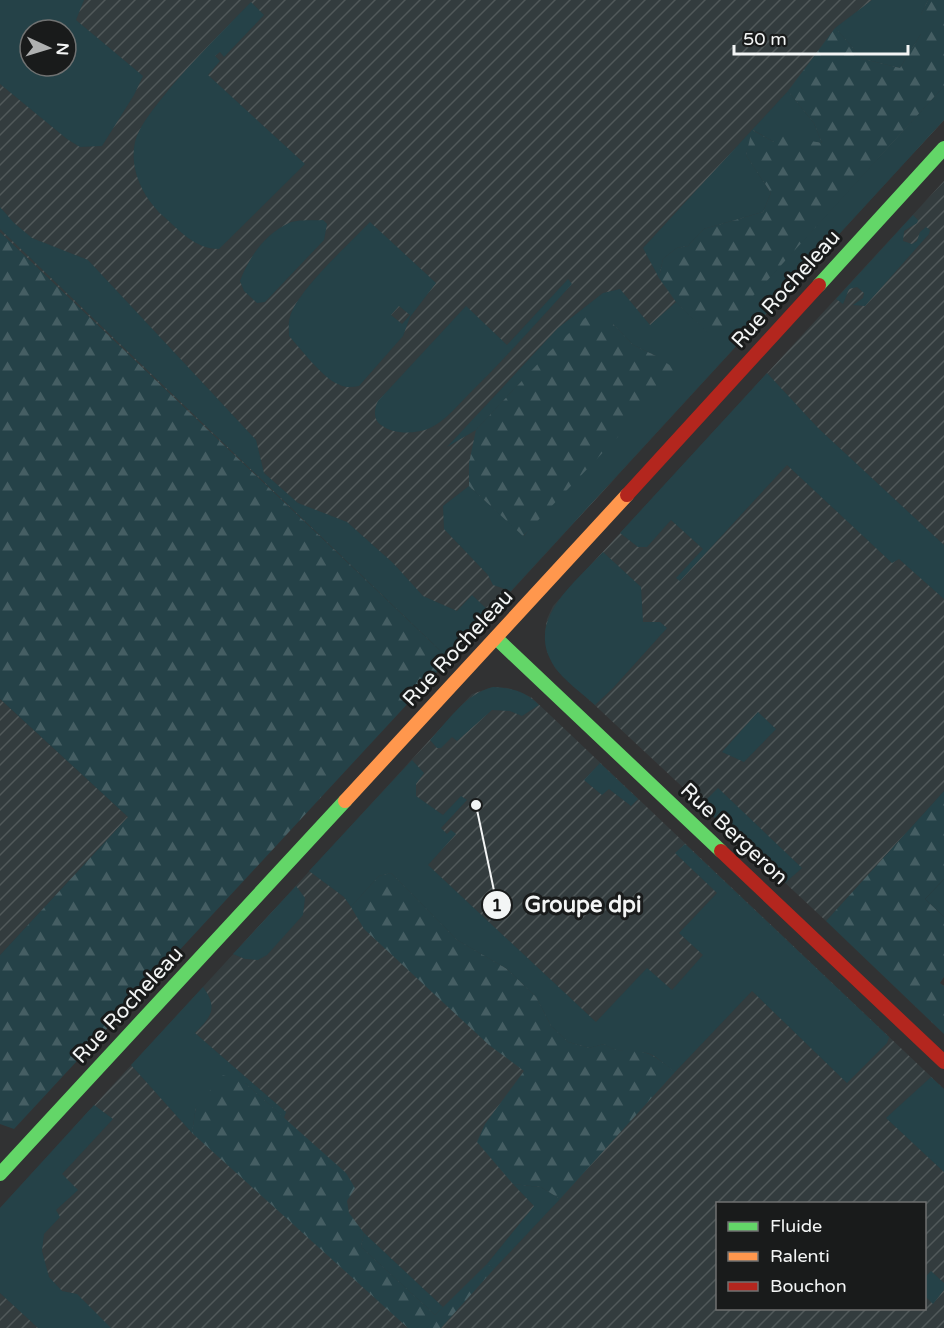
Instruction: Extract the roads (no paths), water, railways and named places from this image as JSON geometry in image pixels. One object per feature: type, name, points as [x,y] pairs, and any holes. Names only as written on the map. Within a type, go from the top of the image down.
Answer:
[{"type":"street","name":"Rue Rocheleau","points":[[0,1174],[496,638],[944,148]]},
{"type":"street","name":"Rue Bergeron","points":[[496,638],[944,1062]]},
{"type":"place","name":"Groupe dpi","points":[[476,805]]}]
